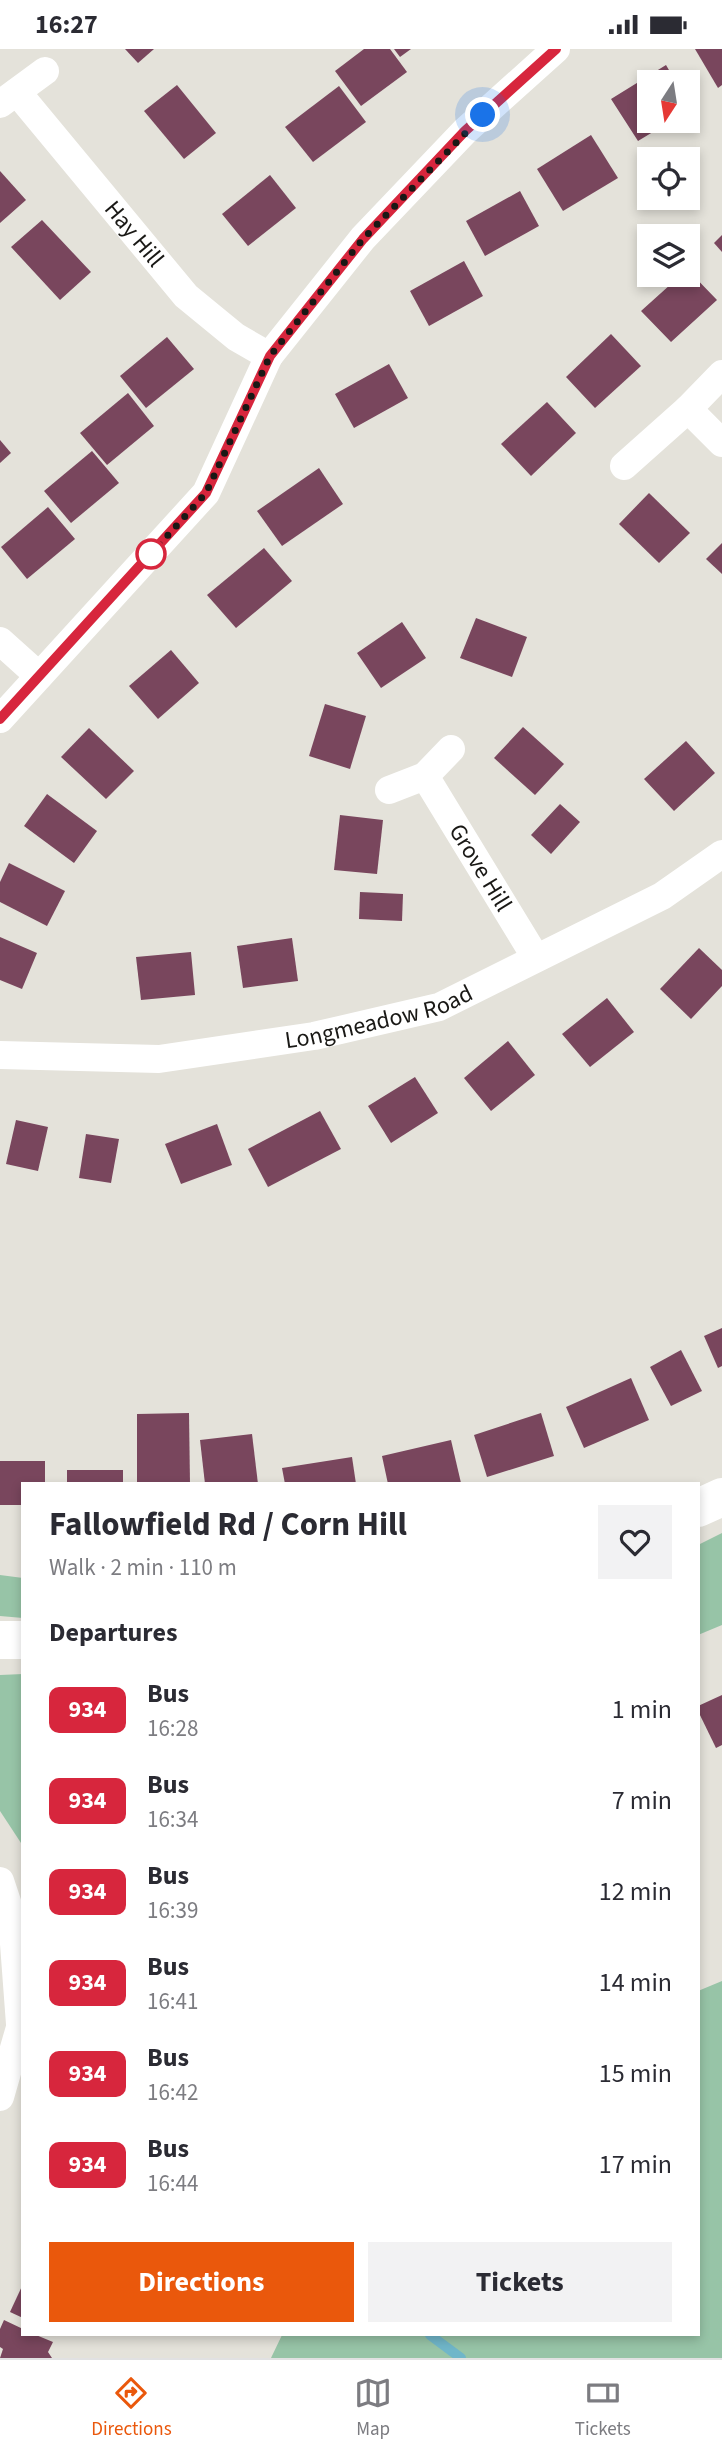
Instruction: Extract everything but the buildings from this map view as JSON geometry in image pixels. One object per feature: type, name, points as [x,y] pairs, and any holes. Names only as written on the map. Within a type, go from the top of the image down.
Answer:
[{"type":"main road","points":[[700,1507],[722,1497]]},
{"type":"main road","points":[[0,1640],[21,1640]]},
{"type":"street","points":[[0,719],[206,493],[270,356],[363,239],[465,131],[555,49]]},
{"type":"street","name":"Hay Hill","points":[[45,71],[8,98],[186,296],[236,337],[270,356]]},
{"type":"street","points":[[624,466],[722,375]]},
{"type":"street","points":[[688,409],[722,443]]},
{"type":"street","points":[[0,642],[39,676]]},
{"type":"street","points":[[389,790],[425,776],[451,749]]},
{"type":"street","name":"Grove Hill","points":[[425,776],[536,958]]},
{"type":"street","name":"Longmeadow Road","points":[[0,1055],[159,1059],[314,1037],[439,1007],[662,896],[722,854]]},
{"type":"street","points":[[0,1868],[21,1871]]},
{"type":"street","points":[[0,1881],[12,1917],[21,2021],[0,2097]]},
{"type":"green space","points":[[722,1533],[722,1625],[700,1634],[700,1544]]},
{"type":"green space","points":[[0,1575],[21,1578],[21,1618],[0,1616]]},
{"type":"green space","points":[[21,1674],[21,1843],[0,1811],[0,1675]]},
{"type":"green space","points":[[722,1981],[722,2358],[271,2358],[282,2336],[700,2336],[700,1990]]},
{"type":"waterway","points":[[431,2336],[461,2358]]},
{"type":"bus line","name":"934","points":[[0,719],[206,493],[270,356],[363,239],[465,131],[556,49]]},
{"type":"route","points":[[151,554],[206,493],[270,356],[363,239],[483,115]]}]
